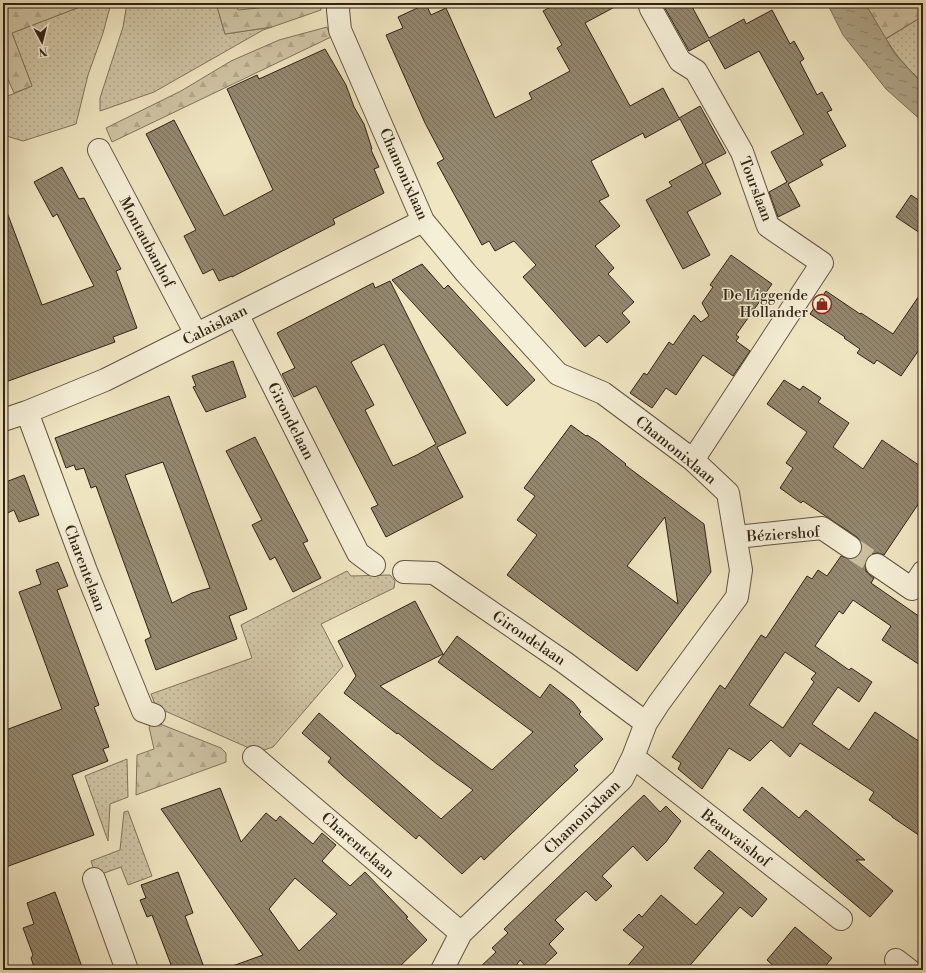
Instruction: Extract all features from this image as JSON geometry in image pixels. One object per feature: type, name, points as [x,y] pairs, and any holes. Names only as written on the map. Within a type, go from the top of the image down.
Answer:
[{"type":"street","name":"Chamonixlaan","points":[[339,3],[338,10],[340,30],[423,221],[466,272],[558,374],[603,393],[693,460],[728,493],[741,570],[737,597],[646,723],[633,757],[622,780],[461,933],[442,970]]},
{"type":"street","name":"Tourslaan","points":[[649,3],[680,62],[696,71],[742,152],[768,226],[822,263],[693,460]]},
{"type":"street","name":"Montaubanhof","points":[[98,150],[196,334]]},
{"type":"street","name":"Calaislaan","points":[[3,420],[27,412],[105,380],[423,221]]},
{"type":"street","name":"Girondelaan","points":[[237,314],[358,554],[374,566]]},
{"type":"street","name":"Charentelaan","points":[[27,412],[86,571],[143,711],[154,715]]},
{"type":"street","name":"Béziershof","points":[[736,538],[822,528],[850,547]]},
{"type":"street","points":[[876,565],[912,590],[923,572]]},
{"type":"street","name":"Girondelaan","points":[[404,572],[434,573],[564,662],[646,723]]},
{"type":"street","name":"Charentelaan","points":[[254,757],[461,933]]},
{"type":"street","name":"Beauvaishof","points":[[633,757],[841,919]]},
{"type":"street","points":[[94,879],[127,970]]},
{"type":"green space","points":[[23,3],[90,3],[12,33],[32,86],[14,93],[3,68],[3,10]]},
{"type":"green space","points":[[90,3],[108,3],[110,7],[103,33],[88,75],[76,124],[23,141],[3,135],[3,98],[32,86],[12,33]]},
{"type":"green space","points":[[127,3],[216,3],[225,34],[272,27],[263,30],[154,92],[100,111],[100,98],[123,27]]},
{"type":"green space","points":[[216,3],[236,3],[238,10],[283,3],[320,3],[321,10],[272,27],[225,34]]},
{"type":"green space","points":[[865,3],[923,3],[923,16],[885,39]]},
{"type":"green space","points":[[923,16],[923,82],[903,62],[886,39]]},
{"type":"green space","points":[[327,27],[331,37],[112,142],[106,128],[181,91],[231,61],[279,40]]},
{"type":"green space","points":[[347,571],[351,576],[390,575],[395,581],[394,588],[321,624],[343,666],[273,747],[258,752],[156,707],[151,694],[252,658],[241,625]]},
{"type":"green space","points":[[155,722],[221,748],[226,753],[226,762],[136,795],[137,755],[154,749],[149,727]]},
{"type":"green space","points":[[127,759],[128,797],[110,804],[108,841],[85,776]]},
{"type":"green space","points":[[128,811],[152,876],[128,885],[121,867],[96,876],[91,861],[120,850],[124,812]]},
{"type":"water","points":[[827,3],[865,3],[895,54],[917,78],[923,82],[923,122],[886,89],[843,35]]},
{"type":"building","points":[[558,3],[622,3],[585,23],[630,106],[663,88],[679,118],[700,106],[726,153],[705,164],[721,194],[687,212],[710,255],[683,269],[646,200],[672,186],[669,182],[703,163],[680,119],[645,138],[643,133],[591,161],[609,196],[599,201],[620,226],[595,246],[614,268],[608,274],[634,302],[622,313],[630,322],[607,343],[599,335],[585,347],[523,277],[536,265],[514,241],[495,251],[489,241],[482,245],[437,163],[444,159],[425,123],[386,35],[403,28],[398,17],[426,4],[431,15],[446,8],[495,118],[532,99],[529,93],[570,71],[557,48],[562,45],[543,11]]},
{"type":"building","points":[[662,3],[690,3],[709,38],[744,19],[746,24],[772,10],[790,44],[794,41],[804,59],[800,62],[817,95],[822,92],[832,110],[827,112],[846,146],[820,160],[823,165],[788,184],[800,206],[778,217],[769,192],[787,182],[771,152],[804,134],[759,51],[725,69],[709,40],[689,51]]},
{"type":"building","points":[[325,49],[346,85],[354,107],[364,124],[372,149],[371,150],[379,167],[374,169],[384,193],[333,219],[335,224],[232,277],[219,281],[213,269],[203,274],[184,236],[196,230],[146,134],[174,120],[224,216],[273,190],[227,89],[257,75],[259,79]]},
{"type":"building","points":[[62,167],[79,199],[84,198],[121,269],[116,271],[137,328],[113,337],[115,342],[3,383],[3,207],[5,207],[42,305],[94,286],[57,214],[53,217],[34,182]]},
{"type":"building","points":[[911,195],[923,203],[923,235],[896,217]]},
{"type":"building","points":[[731,255],[772,284],[736,335],[739,337],[736,341],[750,351],[733,376],[703,355],[676,395],[666,388],[652,408],[630,393],[644,373],[647,375],[669,342],[673,345],[694,315],[701,322],[709,316],[702,303],[713,287],[710,285]]},
{"type":"building","points":[[422,264],[444,289],[448,285],[535,380],[507,406],[392,280]]},
{"type":"building","points":[[390,281],[466,433],[437,447],[463,497],[386,537],[371,508],[378,505],[316,386],[294,397],[282,374],[295,368],[277,333],[373,283],[375,288]],"holes":[[[384,344],[436,444],[393,466],[365,410],[374,405],[351,362]]]},
{"type":"building","points":[[923,290],[923,344],[901,376],[877,360],[874,364],[857,353],[860,349],[844,338],[845,337],[810,314],[826,291],[893,334]]},
{"type":"building","points":[[233,361],[246,397],[206,412],[193,387],[196,386],[192,376]]},
{"type":"building","points":[[784,380],[800,390],[803,386],[821,398],[818,402],[849,423],[833,447],[863,469],[882,440],[923,468],[923,497],[884,555],[878,553],[871,554],[867,558],[865,564],[866,571],[874,578],[871,583],[923,619],[923,667],[882,640],[891,626],[853,600],[843,614],[839,611],[815,646],[849,670],[851,668],[872,682],[859,702],[838,687],[812,724],[849,750],[875,712],[923,744],[923,838],[869,800],[874,792],[800,743],[790,757],[771,740],[750,761],[729,748],[702,789],[678,769],[681,763],[672,757],[720,685],[725,689],[761,635],[766,638],[807,576],[812,579],[818,570],[827,576],[841,556],[849,559],[855,558],[860,554],[862,548],[861,542],[857,537],[803,501],[801,503],[780,488],[793,468],[786,463],[807,432],[767,404]],"holes":[[[785,652],[816,673],[811,679],[814,682],[783,728],[749,705]]]},
{"type":"building","points":[[169,396],[247,609],[229,616],[237,639],[156,670],[145,640],[151,637],[96,486],[91,488],[84,468],[76,470],[74,465],[66,468],[55,438]],"holes":[[[163,462],[210,588],[192,593],[172,603],[125,475]]]},
{"type":"building","points":[[571,425],[586,436],[587,435],[598,442],[626,464],[625,465],[704,524],[711,572],[637,671],[507,575],[537,535],[517,520],[535,496],[524,488]],"holes":[[[665,517],[678,604],[627,566]]]},
{"type":"building","points":[[255,437],[308,541],[303,543],[321,578],[293,592],[275,557],[270,560],[252,525],[262,520],[226,451]]},
{"type":"building","points":[[24,475],[39,515],[19,522],[14,510],[3,515],[3,483]]},
{"type":"building","points":[[58,562],[68,586],[57,590],[99,705],[94,707],[109,747],[103,749],[108,761],[72,775],[94,835],[3,868],[3,731],[62,709],[19,592],[41,584],[36,570]]},
{"type":"building","points":[[415,601],[443,654],[380,686],[492,770],[533,732],[438,662],[457,636],[540,698],[550,684],[573,702],[581,712],[579,714],[603,739],[574,766],[578,770],[484,860],[481,856],[462,874],[419,835],[416,839],[342,775],[328,762],[331,758],[302,733],[319,713],[441,819],[473,790],[344,693],[356,676],[338,641]]},
{"type":"building","points":[[762,787],[799,818],[806,810],[865,860],[856,860],[893,891],[870,917],[743,810]]},
{"type":"building","points":[[220,788],[241,842],[266,813],[276,821],[280,816],[313,844],[322,833],[336,845],[322,861],[350,886],[365,872],[408,917],[406,918],[427,940],[396,970],[228,970],[227,968],[263,955],[161,809]],"holes":[[[295,878],[337,914],[299,951],[269,909]]]},
{"type":"building","points":[[644,795],[660,812],[666,806],[681,821],[666,842],[647,861],[633,846],[602,876],[612,886],[596,901],[586,891],[555,920],[564,929],[549,944],[557,953],[539,970],[529,970],[520,960],[513,970],[477,970],[496,952],[492,948],[508,933],[504,929]]},
{"type":"building","points":[[709,850],[767,899],[752,917],[740,907],[686,970],[624,970],[644,947],[623,930],[639,914],[642,917],[661,895],[696,925],[724,893],[694,868]]},
{"type":"building","points":[[178,872],[193,913],[185,916],[205,970],[173,970],[152,915],[147,917],[140,900],[146,898],[141,885]]},
{"type":"building","points":[[55,892],[83,970],[35,970],[31,958],[33,955],[23,928],[34,924],[27,903]]},
{"type":"building","points":[[795,927],[832,958],[822,970],[778,970],[767,960]]},
{"type":"tunnel","points":[[850,547],[877,565]]},
{"type":"place","name":"De Liggende Hollander","points":[[822,304]]}]
